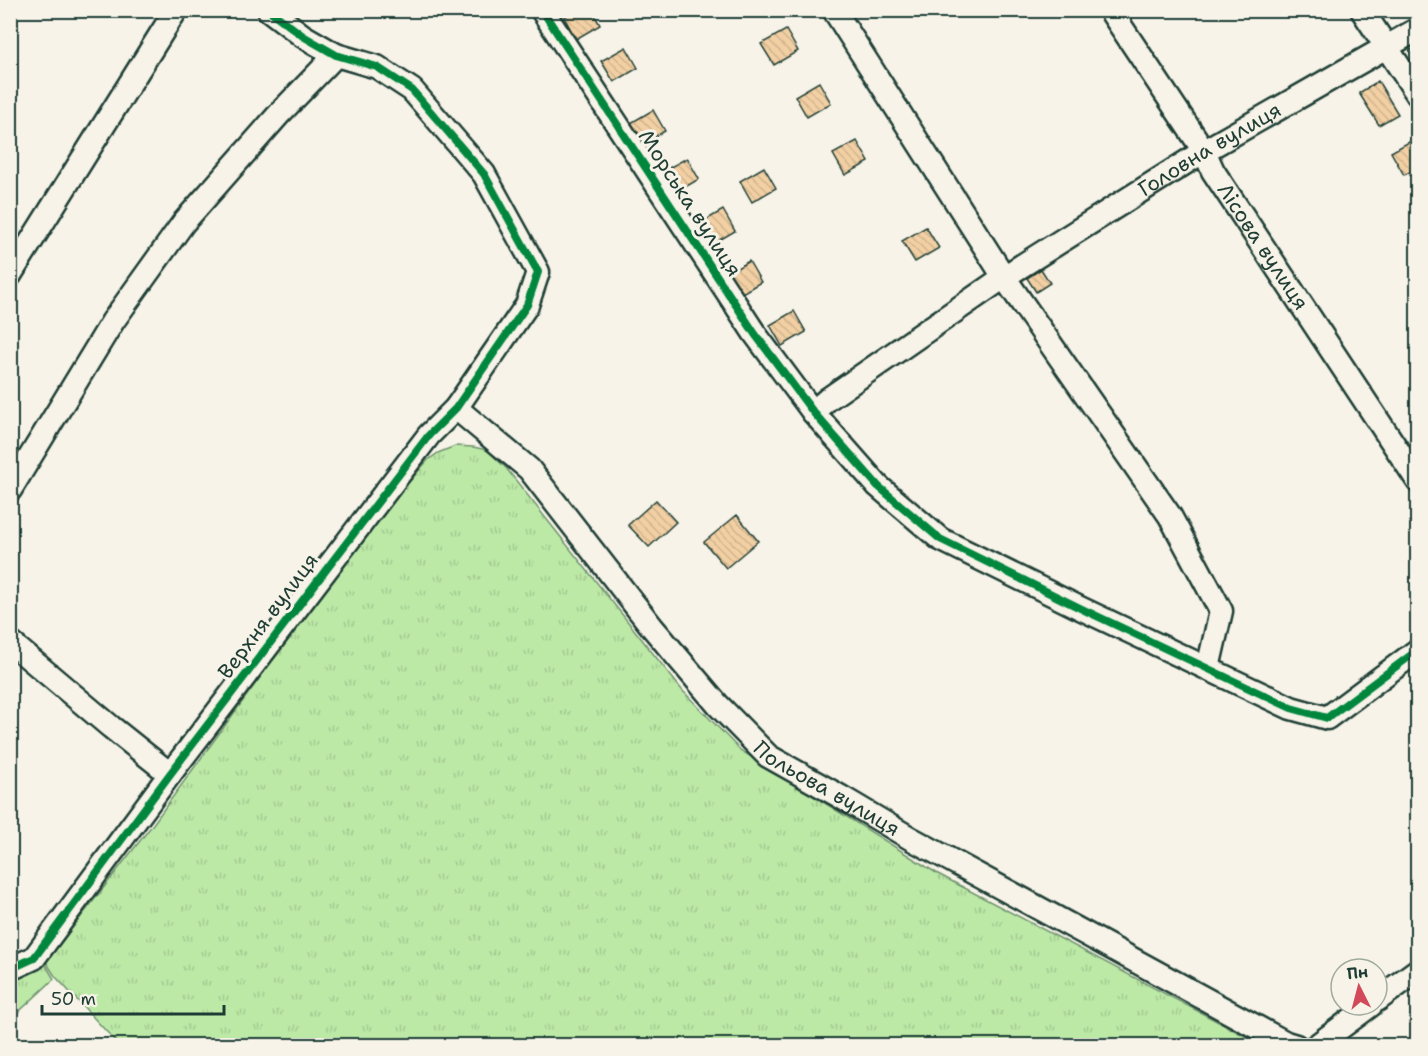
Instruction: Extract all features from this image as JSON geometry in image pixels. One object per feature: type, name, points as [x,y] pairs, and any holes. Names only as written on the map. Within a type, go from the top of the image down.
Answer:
[{"type":"street","points":[[10,275],[176,10]]},
{"type":"street","points":[[10,490],[112,321],[184,222],[280,113],[336,55],[303,36],[270,10]]},
{"type":"street","name":"Морська вулиця","points":[[542,10],[755,334],[813,412],[878,486],[940,539],[1291,708],[1328,718],[1418,650]]},
{"type":"street","points":[[834,10],[1004,277],[1170,516],[1221,612],[1208,668]]},
{"type":"street","name":"Лісова вулиця","points":[[1110,10],[1418,481]]},
{"type":"street","points":[[1362,10],[1418,95]]},
{"type":"street","name":"Головна вулиця","points":[[813,412],[828,399],[1004,277],[1204,152],[1418,28]]},
{"type":"street","name":"Верхня вулиця","points":[[10,969],[34,958],[170,774],[429,435],[456,408],[526,305],[538,272],[484,174],[412,90],[377,67],[336,55]]},
{"type":"street","name":"Польова вулиця","points":[[456,408],[529,469],[718,705],[768,756],[962,866],[1286,1043],[1296,1046]]},
{"type":"street","points":[[10,642],[170,774]]},
{"type":"street","points":[[1389,991],[1418,970]]},
{"type":"street","points":[[1316,1046],[1355,1017]]},
{"type":"green space","points":[[455,446],[487,450],[506,468],[682,690],[740,750],[938,874],[1262,1045],[119,1045],[55,976],[46,962],[153,824],[370,527],[428,460]]},
{"type":"green space","points":[[44,962],[54,979],[11,1019],[11,978]]},
{"type":"building","points":[[575,10],[592,10],[600,25],[576,39],[564,17]]},
{"type":"building","points":[[1391,10],[1409,10],[1394,16]]},
{"type":"building","points":[[786,30],[798,51],[774,65],[761,44]]},
{"type":"building","points":[[1418,46],[1418,61],[1411,50]]},
{"type":"building","points":[[626,47],[638,68],[614,82],[601,61]]},
{"type":"building","points":[[1378,81],[1398,114],[1379,125],[1359,93]]},
{"type":"building","points":[[819,82],[831,103],[807,117],[795,96]]},
{"type":"building","points":[[653,110],[665,131],[641,145],[629,124]]},
{"type":"building","points":[[1418,137],[1418,168],[1404,175],[1391,152]]},
{"type":"building","points":[[857,141],[869,162],[845,175],[833,154]]},
{"type":"building","points":[[687,158],[699,179],[675,193],[663,171]]},
{"type":"building","points":[[764,167],[776,188],[752,202],[740,181]]},
{"type":"building","points":[[723,210],[735,231],[711,245],[699,224]]},
{"type":"building","points":[[926,227],[939,248],[915,262],[902,241]]},
{"type":"building","points":[[749,261],[761,282],[737,296],[725,275]]},
{"type":"building","points":[[1041,269],[1050,283],[1036,292],[1027,278]]},
{"type":"building","points":[[794,311],[806,332],[782,346],[770,325]]},
{"type":"building","points":[[656,500],[676,522],[649,547],[628,525]]},
{"type":"building","points":[[737,515],[758,541],[726,568],[704,542]]},
{"type":"cycle path","points":[[10,969],[34,958],[170,774],[429,435],[456,408],[527,305],[538,272],[484,174],[412,90],[377,67],[336,55],[303,36],[269,10]]},
{"type":"cycle path","points":[[542,10],[755,334],[813,412],[878,486],[940,539],[1291,708],[1327,718],[1418,650]]}]
